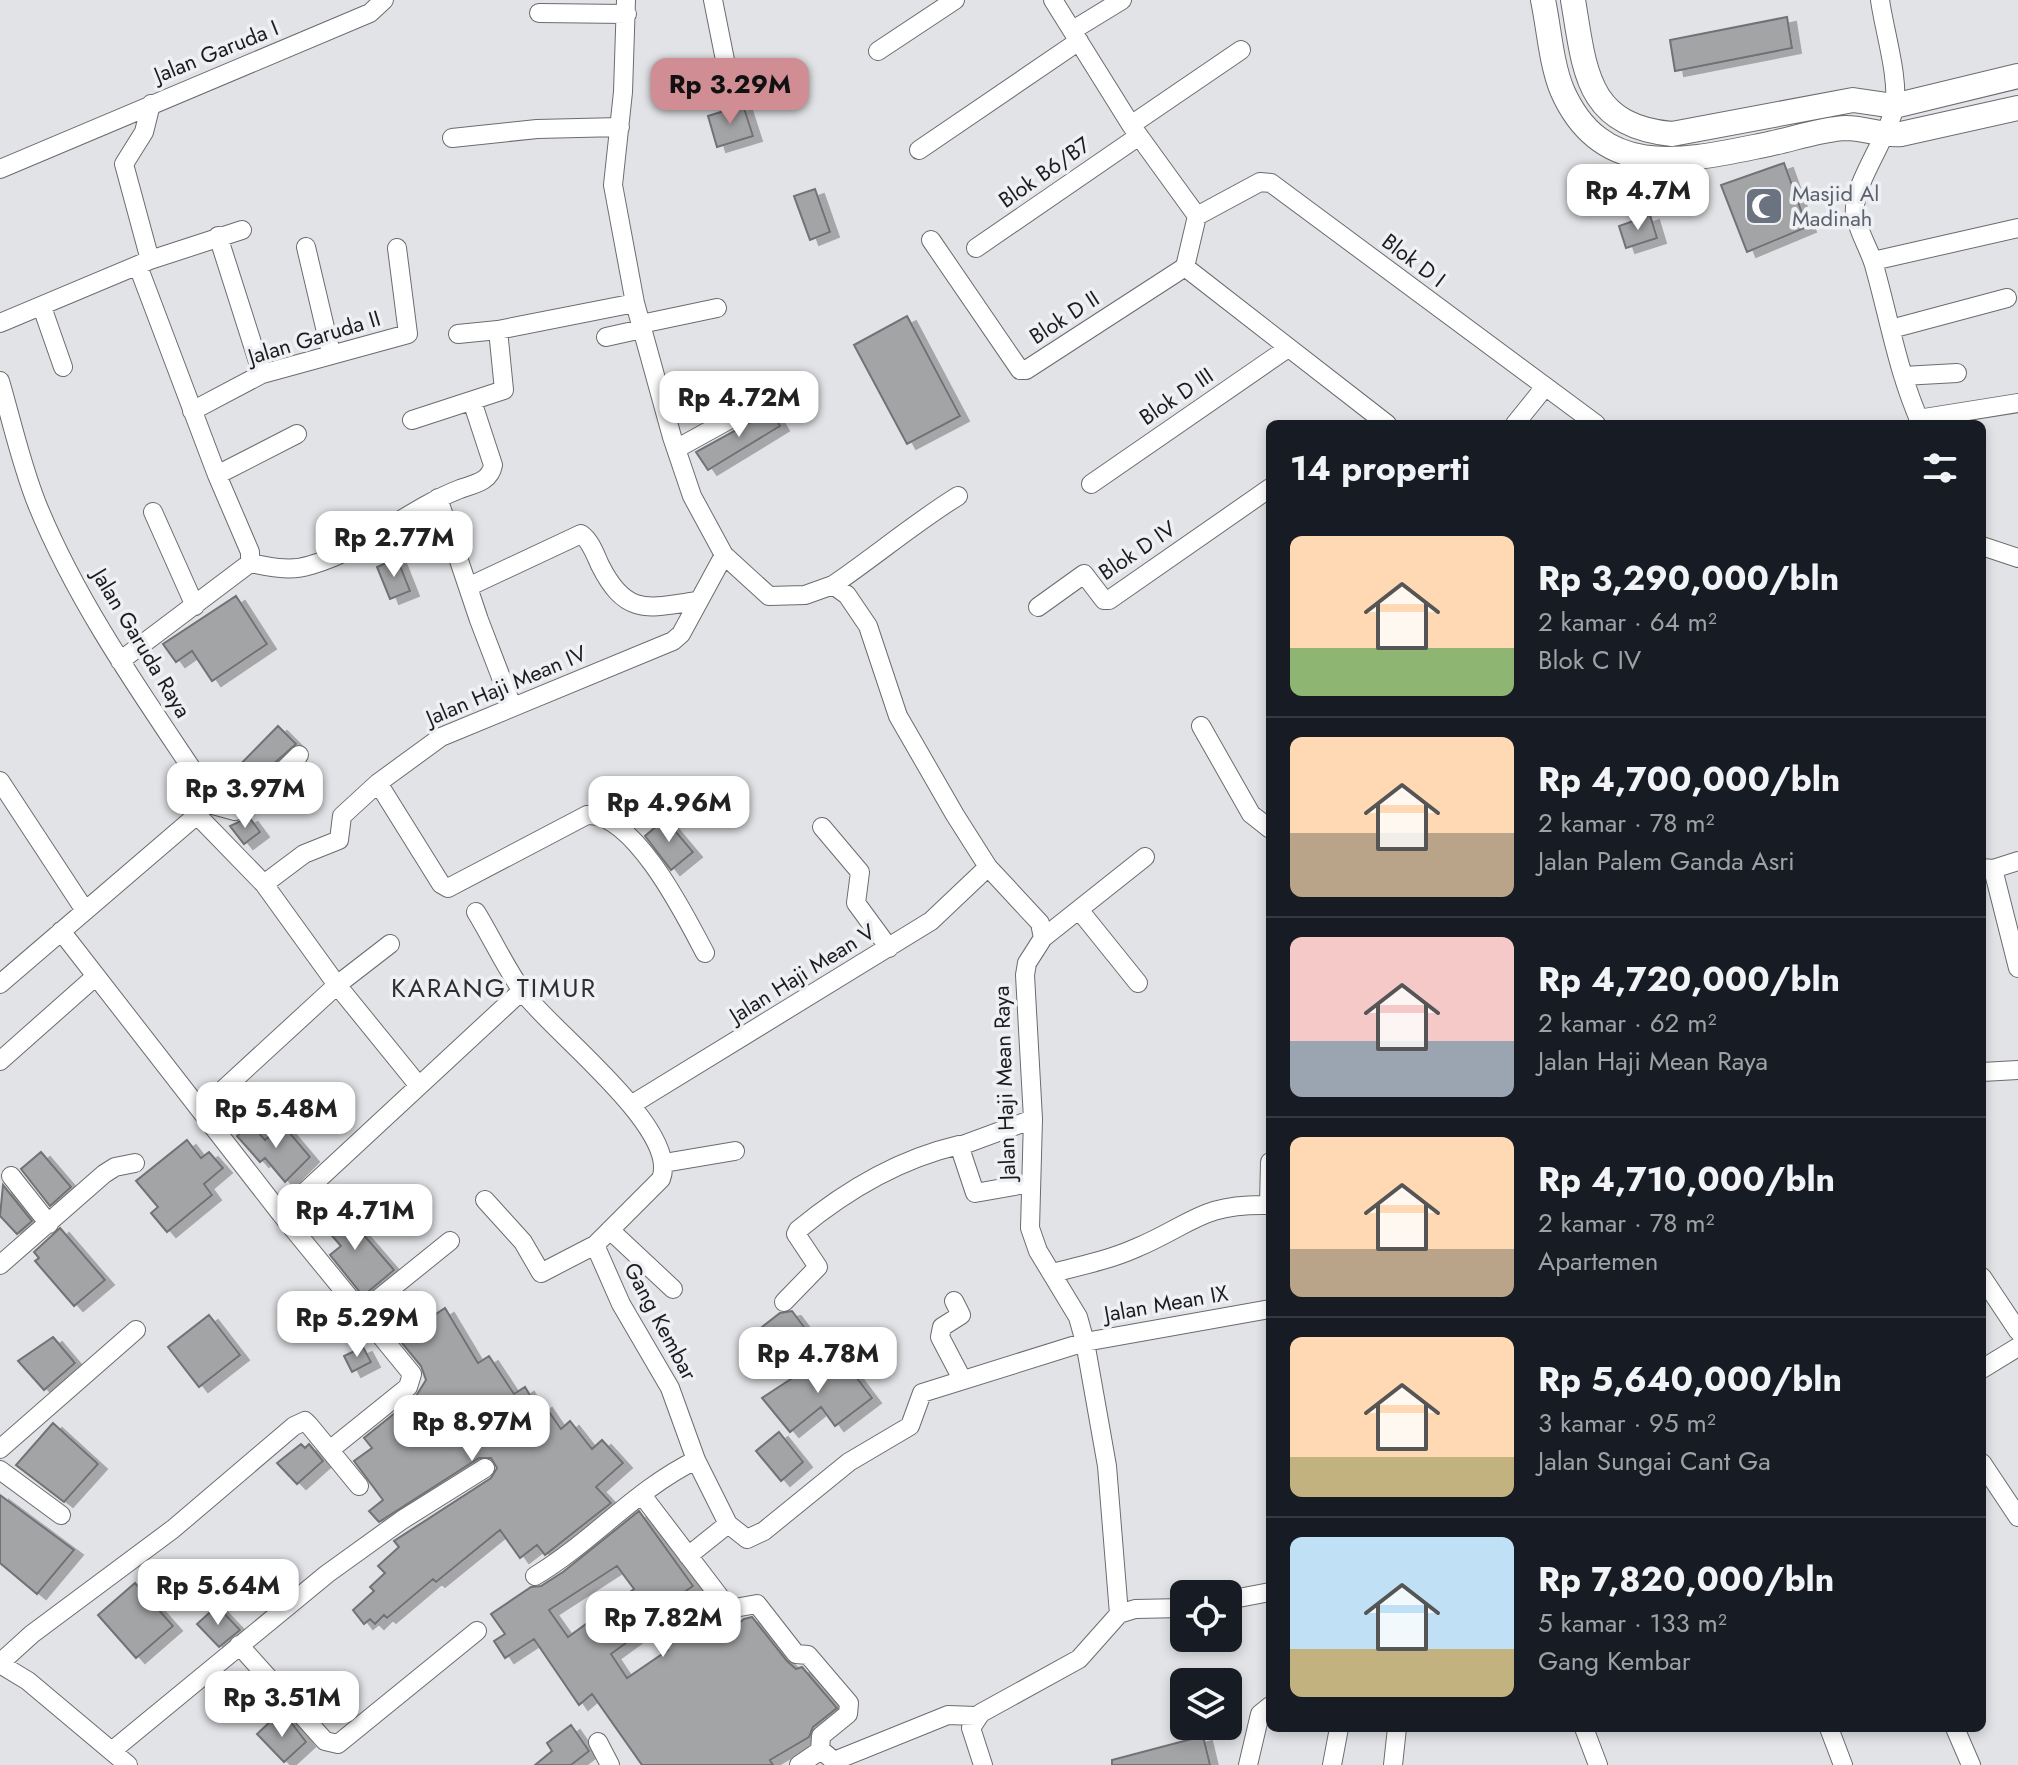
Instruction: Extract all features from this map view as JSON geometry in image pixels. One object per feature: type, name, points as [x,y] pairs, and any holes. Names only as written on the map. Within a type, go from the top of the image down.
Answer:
[{"type":"street","name":"Jalan Garuda I","points":[[0,169],[370,13],[384,0]]},
{"type":"street","points":[[713,0],[729,80]]},
{"type":"street","points":[[878,51],[955,0]]},
{"type":"street","points":[[1053,0],[1135,130],[1197,216],[1185,267],[1373,420]]},
{"type":"street","points":[[919,150],[1122,0]]},
{"type":"street","points":[[1543,0],[1561,88],[1589,130],[1624,152],[1646,159],[1685,161],[1846,128],[1886,136],[2018,108]]},
{"type":"street","points":[[1573,0],[1585,70],[1596,95],[1616,117],[1642,131],[1672,134],[1853,100],[1894,106],[2018,76]]},
{"type":"street","points":[[1880,0],[1895,86],[1894,106],[1886,136],[1856,203],[1855,213],[1873,261],[1903,376],[1919,420]]},
{"type":"street","points":[[539,13],[626,7],[620,127],[613,185],[635,303],[676,449],[692,496],[724,555],[769,596],[805,595],[833,585],[891,545],[901,532],[958,496]]},
{"type":"street","name":"Blok B6/B7","points":[[976,248],[1241,50]]},
{"type":"street","points":[[1846,128],[1853,100]]},
{"type":"street","points":[[151,104],[144,132],[124,164],[144,263],[192,411],[250,552],[250,563]]},
{"type":"street","points":[[452,138],[537,129],[620,127]]},
{"type":"street","name":"Blok D I","points":[[1197,216],[1260,182],[1271,183],[1590,420]]},
{"type":"street","points":[[1873,261],[2018,228]]},
{"type":"street","points":[[0,323],[144,263],[242,230]]},
{"type":"street","points":[[218,236],[262,374]]},
{"type":"street","name":"Blok D II","points":[[931,240],[1016,368],[1026,370],[1185,267]]},
{"type":"street","points":[[306,247],[331,353]]},
{"type":"street","name":"Jalan Garuda II","points":[[192,411],[262,374],[408,334],[397,248]]},
{"type":"street","points":[[1891,329],[2007,298]]},
{"type":"street","points":[[458,334],[498,330],[635,303]]},
{"type":"street","points":[[42,307],[63,367]]},
{"type":"street","points":[[606,337],[717,308]]},
{"type":"street","points":[[412,420],[504,390],[498,330]]},
{"type":"street","name":"Blok D III","points":[[1091,484],[1288,348]]},
{"type":"street","points":[[1903,376],[1957,373]]},
{"type":"street","name":"Jalan Garuda Raya","points":[[0,381],[38,505],[120,661],[204,787],[202,809]]},
{"type":"street","points":[[1518,420],[1544,388]]},
{"type":"street","points":[[120,661],[250,563],[285,570],[310,566],[346,553],[438,498],[484,480],[491,473],[493,465],[472,401]]},
{"type":"street","points":[[1924,420],[2018,403]]},
{"type":"street","points":[[676,449],[752,407]]},
{"type":"street","points":[[217,475],[297,434]]},
{"type":"street","name":"Blok D IV","points":[[1038,607],[1084,574],[1104,600],[1109,600],[1266,491]]},
{"type":"street","points":[[438,498],[512,706]]},
{"type":"street","points":[[153,512],[195,606]]},
{"type":"street","points":[[470,586],[581,534],[611,586],[634,605],[645,608],[698,601]]},
{"type":"street","points":[[1986,547],[2018,558]]},
{"type":"street","name":"Jalan Haji Mean IV","points":[[264,884],[304,854],[339,840],[338,825],[342,816],[378,783],[441,737],[673,641],[724,555]]},
{"type":"street","points":[[833,585],[847,595],[868,626],[898,716],[988,867],[1040,923],[1043,938],[1145,857]]},
{"type":"street","points":[[1201,726],[1251,814],[1266,826]]},
{"type":"street","points":[[0,984],[202,809],[235,811],[250,803],[299,755]]},
{"type":"street","points":[[0,781],[84,909]]},
{"type":"street","points":[[378,783],[441,884],[448,888],[587,815],[594,815],[630,839],[654,864],[671,887],[705,953]]},
{"type":"street","points":[[202,809],[264,884],[337,985],[419,1086]]},
{"type":"street","points":[[822,827],[860,872],[856,903],[889,948]]},
{"type":"street","points":[[2018,861],[1987,868],[2018,968]]},
{"type":"street","name":"Jalan Haji Mean V","points":[[631,1105],[931,921],[988,867]]},
{"type":"street","points":[[1080,911],[1138,983]]},
{"type":"street","points":[[476,912],[524,994],[631,1105],[662,1154],[664,1163],[661,1179],[595,1245],[541,1273],[523,1242],[485,1200]]},
{"type":"street","points":[[61,931],[281,1214],[412,1374],[412,1381],[331,1449]]},
{"type":"street","name":"Jalan Haji Mean Raya","points":[[1043,938],[1027,963],[1025,975],[1033,1119],[1030,1228],[1038,1251],[1078,1317],[1078,1344],[1107,1466],[1119,1614]]},
{"type":"street","points":[[201,1110],[337,985],[390,944]]},
{"type":"street","points":[[0,1061],[96,976]]},
{"type":"street","points":[[281,1214],[515,997],[524,994]]},
{"type":"street","points":[[1986,1072],[2018,1070]]},
{"type":"street","points":[[784,1302],[818,1267],[796,1234],[798,1230],[895,1166],[927,1152],[960,1146],[1033,1119]]},
{"type":"street","points":[[960,1146],[975,1193],[1031,1183]]},
{"type":"street","points":[[664,1163],[735,1151]]},
{"type":"street","points":[[0,1265],[104,1174],[115,1167],[135,1163]]},
{"type":"street","points":[[11,1176],[49,1224]]},
{"type":"street","points":[[1052,1273],[1137,1248],[1211,1209],[1266,1205]]},
{"type":"street","points":[[610,1230],[673,1289]]},
{"type":"street","points":[[362,1312],[450,1241]]},
{"type":"street","name":"Gang Kembar","points":[[595,1245],[621,1304],[670,1388],[696,1460],[728,1524],[747,1539]]},
{"type":"street","points":[[1986,1283],[2018,1331]]},
{"type":"street","points":[[954,1301],[961,1315],[942,1327],[940,1337],[962,1379]]},
{"type":"street","name":"Jalan Mean IX","points":[[747,1539],[764,1531],[849,1462],[910,1426],[922,1393],[1078,1344],[1266,1310]]},
{"type":"street","points":[[0,1449],[136,1330]]},
{"type":"street","points":[[1986,1367],[2018,1347]]},
{"type":"street","points":[[128,1765],[28,1681],[0,1663],[32,1634],[173,1529],[294,1426],[305,1421],[359,1486]]},
{"type":"street","points":[[535,1576],[571,1554],[674,1471],[696,1460]]},
{"type":"street","points":[[113,1750],[327,1574],[402,1520],[485,1468]]},
{"type":"street","points":[[1986,1469],[2018,1517]]},
{"type":"street","points":[[0,1470],[61,1515]]},
{"type":"street","points":[[642,1495],[729,1609],[757,1604],[796,1654],[808,1655],[849,1703],[848,1714],[821,1736],[820,1751]]},
{"type":"street","points":[[688,1556],[728,1524]]},
{"type":"street","points":[[1242,1597],[1266,1593]]},
{"type":"street","points":[[820,1751],[834,1761],[948,1715],[976,1716],[1079,1659],[1119,1614],[1135,1609],[1170,1608]]},
{"type":"street","points":[[239,1645],[325,1741],[338,1744],[477,1631]]},
{"type":"street","points":[[1248,1765],[1260,1714],[1266,1709]]},
{"type":"street","points":[[976,1716],[971,1728],[983,1765]]},
{"type":"street","points":[[1332,1765],[1338,1732]]},
{"type":"street","points":[[1393,1765],[1397,1732]]},
{"type":"street","points":[[1586,1732],[1598,1765]]},
{"type":"street","points":[[1831,1732],[1843,1765]]},
{"type":"street","points":[[1957,1732],[1971,1765]]},
{"type":"street","points":[[598,1742],[610,1765]]},
{"type":"street","points":[[799,1765],[820,1751]]},
{"type":"building","points":[[1787,17],[1792,48],[1675,71],[1670,40]]},
{"type":"building","points":[[743,105],[753,136],[717,147],[708,116]]},
{"type":"building","name":"Masjid Al Madinah","points":[[1784,163],[1807,227],[1747,252],[1721,185]]},
{"type":"building","points":[[815,189],[830,232],[810,240],[794,196]]},
{"type":"building","points":[[1650,215],[1657,238],[1626,248],[1619,226]]},
{"type":"building","points":[[907,316],[960,416],[907,444],[854,345]]},
{"type":"building","points":[[766,402],[780,426],[708,470],[696,452],[758,418]]},
{"type":"building","points":[[397,558],[410,591],[390,599],[377,567]]},
{"type":"building","points":[[236,596],[267,644],[212,681],[192,651],[176,662],[163,644]]},
{"type":"building","points":[[278,726],[296,744],[236,797],[222,783]]},
{"type":"building","points":[[249,817],[260,832],[244,844],[230,826]]},
{"type":"building","points":[[665,819],[693,852],[671,870],[645,836]]},
{"type":"building","points":[[251,1124],[265,1140],[283,1125],[310,1157],[285,1182],[265,1158],[260,1162],[237,1136]]},
{"type":"building","points":[[187,1140],[201,1158],[209,1152],[223,1168],[204,1184],[212,1195],[167,1232],[151,1213],[158,1207],[136,1181]]},
{"type":"building","points":[[41,1152],[71,1187],[50,1206],[21,1169]]},
{"type":"building","points":[[3,1185],[32,1221],[17,1234],[0,1216]]},
{"type":"building","points":[[338,1205],[394,1270],[363,1296],[330,1255],[341,1246],[319,1221]]},
{"type":"building","points":[[60,1228],[105,1280],[74,1306],[35,1261],[39,1258],[34,1252]]},
{"type":"building","points":[[406,1292],[427,1320],[445,1308],[478,1363],[489,1356],[514,1394],[525,1387],[537,1407],[543,1403],[561,1429],[570,1421],[592,1449],[602,1440],[623,1463],[596,1487],[611,1503],[545,1555],[537,1545],[520,1558],[500,1530],[436,1582],[433,1579],[387,1618],[384,1615],[375,1624],[370,1619],[364,1624],[353,1610],[374,1591],[370,1587],[385,1573],[378,1566],[399,1547],[394,1541],[491,1478],[497,1468],[491,1458],[479,1458],[379,1522],[369,1511],[383,1500],[354,1461],[372,1448],[364,1438],[416,1396],[426,1380],[421,1366],[378,1314]]},
{"type":"building","points":[[792,1311],[804,1327],[778,1348],[762,1327],[780,1313]]},
{"type":"building","points":[[209,1315],[240,1355],[199,1387],[168,1347]]},
{"type":"building","points":[[53,1337],[75,1363],[44,1390],[18,1361]]},
{"type":"building","points":[[363,1347],[371,1362],[352,1372],[344,1356]]},
{"type":"building","points":[[823,1358],[836,1375],[847,1365],[872,1398],[835,1426],[821,1407],[790,1432],[762,1398]]},
{"type":"building","points":[[53,1423],[98,1464],[64,1502],[16,1465]]},
{"type":"building","points":[[779,1432],[803,1462],[781,1481],[756,1451]]},
{"type":"building","points":[[301,1444],[305,1448],[309,1444],[323,1461],[297,1484],[277,1463]]},
{"type":"building","points":[[0,1495],[74,1550],[37,1594],[0,1563]]},
{"type":"building","points":[[639,1511],[693,1586],[683,1593],[704,1622],[716,1614],[729,1631],[744,1619],[752,1617],[787,1661],[796,1669],[802,1667],[837,1708],[813,1727],[809,1737],[770,1760],[773,1765],[642,1765],[592,1694],[579,1705],[534,1639],[505,1658],[494,1641],[505,1634],[491,1614],[531,1587],[541,1586]],"holes":[[[617,1566],[634,1589],[568,1637],[549,1610]],[[651,1625],[668,1650],[627,1678],[611,1654]]]},
{"type":"building","points":[[135,1583],[173,1626],[136,1658],[98,1615]]},
{"type":"building","points":[[217,1606],[240,1630],[219,1647],[197,1624]]},
{"type":"building","points":[[287,1717],[306,1742],[284,1762],[257,1734],[271,1721],[277,1727]]},
{"type":"building","points":[[571,1725],[589,1751],[571,1765],[535,1765],[552,1751],[547,1743]]},
{"type":"building","points":[[1188,1740],[1204,1740],[1210,1765],[1112,1765],[1112,1760]]},
{"type":"place","name":"Masjid Al Madinah","points":[[1764,206]]},
{"type":"district","name":"KARANG TIMUR","points":[[494,988]]}]
